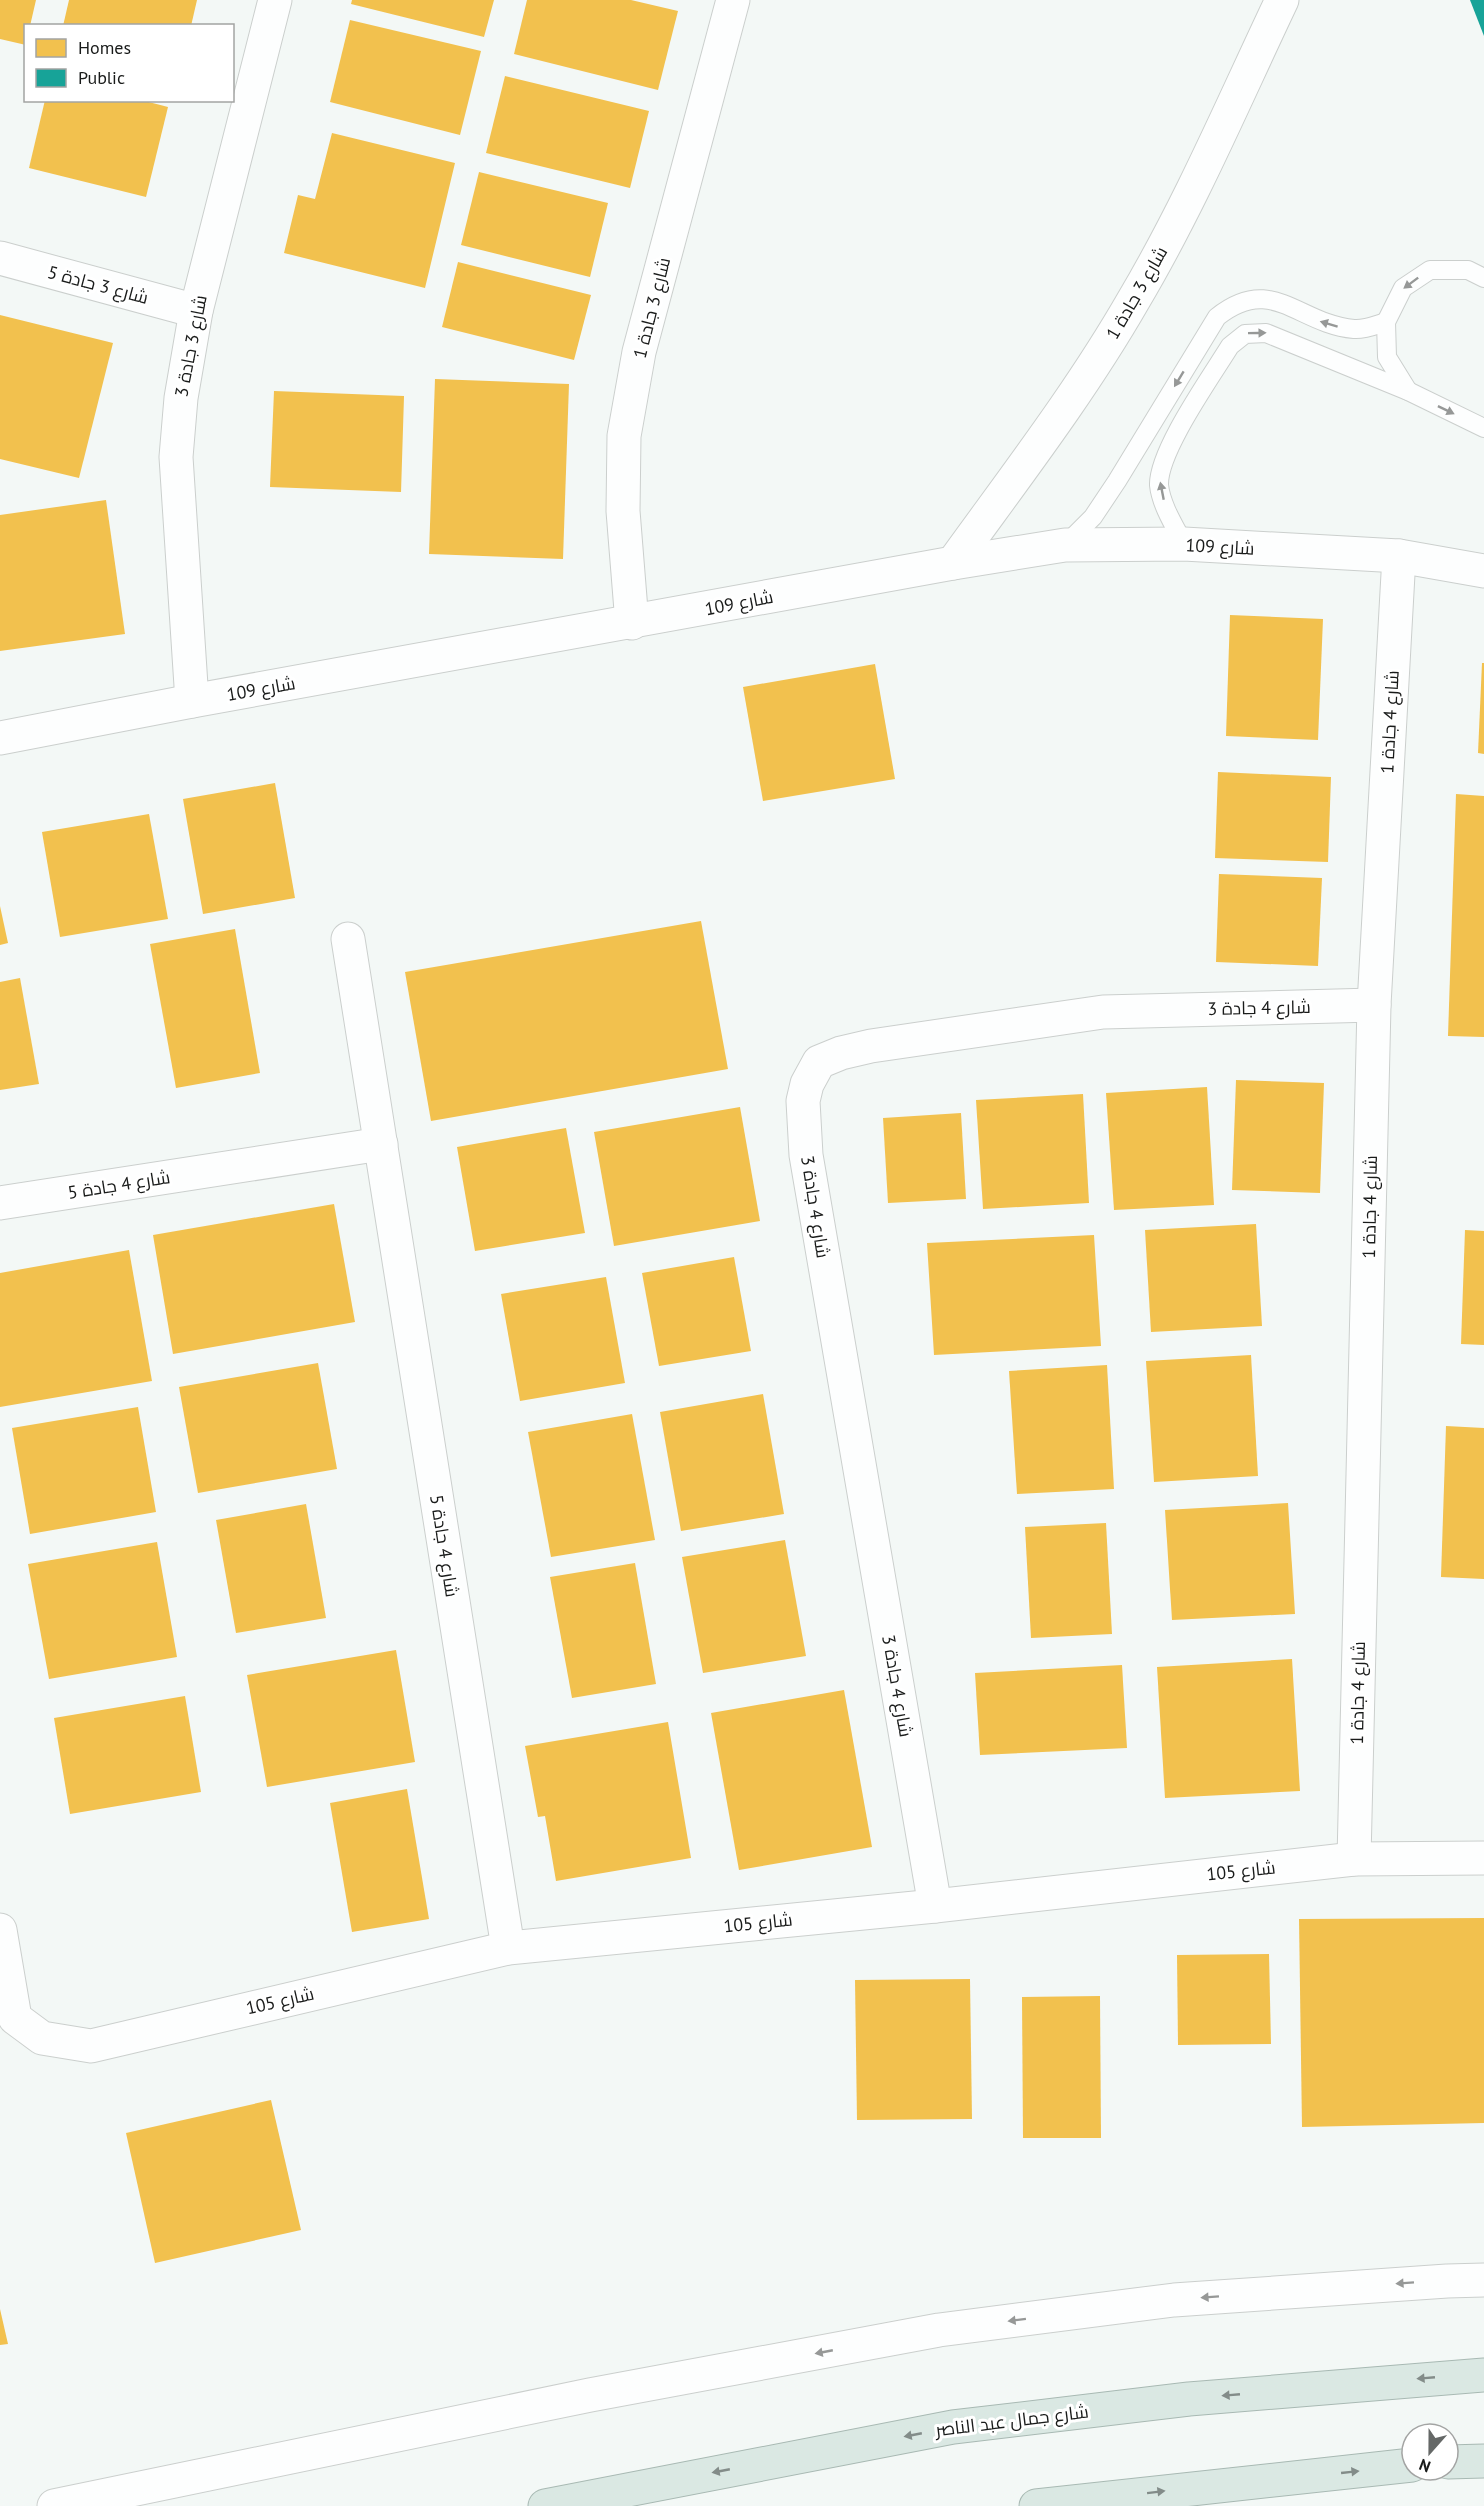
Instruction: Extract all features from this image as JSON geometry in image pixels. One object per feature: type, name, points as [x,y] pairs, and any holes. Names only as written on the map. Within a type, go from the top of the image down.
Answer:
[{"type":"highway","name":"شارع جمال عبد الناصر","points":[[545,2506],[953,2427],[1189,2399],[1484,2375]]},
{"type":"highway","points":[[1460,2462],[1484,2461]]},
{"type":"highway","points":[[1036,2506],[1400,2466]]},
{"type":"street","name":"شارع 3 جادة 3","points":[[192,701],[177,457],[181,398],[196,312],[275,0]]},
{"type":"street","name":"شارع 3 جادة 1","points":[[632,623],[623,511],[624,436],[639,352],[733,0]]},
{"type":"street","name":"شارع 3 جادة 1","points":[[953,563],[1094,367],[1134,300],[1177,223],[1282,0]]},
{"type":"street","name":"شارع 3 جادة 5","points":[[0,258],[196,312]]},
{"type":"street","name":"شارع 109","points":[[0,738],[953,563],[1065,545],[1184,544],[1399,556],[1484,571]]},
{"type":"street","name":"شارع 4 جادة 1","points":[[1354,1859],[1374,1005],[1399,556]]},
{"type":"street","name":"شارع 4 جادة 5","points":[[348,939],[508,1948]]},
{"type":"street","name":"شارع 4 جادة 3","points":[[934,1906],[806,1155],[802,1101],[807,1083],[819,1062],[841,1053],[871,1046],[1103,1012],[1374,1005]]},
{"type":"street","name":"شارع 4 جادة 5","points":[[0,1203],[381,1144]]},
{"type":"street","name":"شارع 105","points":[[0,1930],[15,2018],[42,2038],[90,2046],[508,1948],[934,1906],[1354,1859],[1484,1857]]},
{"type":"street","points":[[1447,2280],[1484,2273]]},
{"type":"street","points":[[54,2506],[590,2396],[939,2330],[1174,2300],[1447,2280],[1484,2280]]},
{"type":"lane","points":[[1408,391],[1387,357],[1386,322],[1404,288],[1430,270],[1468,270],[1484,278]]},
{"type":"lane","points":[[1065,545],[1093,517],[1217,317],[1233,304],[1254,298],[1278,302],[1329,325],[1357,329],[1386,322]]},
{"type":"lane","points":[[1184,544],[1167,510],[1159,484],[1167,451],[1230,346],[1245,334],[1266,333],[1408,391],[1484,428]]},
{"type":"building: Homes","points":[[0,0],[36,0],[30,24],[24,24],[24,45],[0,39]]},
{"type":"building: Homes","points":[[69,0],[197,0],[191,24],[63,24]]},
{"type":"building: Homes","points":[[352,0],[494,0],[484,37],[351,4]]},
{"type":"building: Homes","points":[[527,0],[631,0],[678,11],[658,90],[514,54]]},
{"type":"building: Homes","points":[[350,20],[481,51],[460,135],[330,102]]},
{"type":"building: Homes","points":[[505,76],[649,111],[630,188],[486,153]]},
{"type":"building: Homes","points":[[45,102],[149,102],[168,107],[146,197],[29,168]]},
{"type":"building: Homes","points":[[332,133],[455,163],[425,288],[284,253],[298,195],[315,199]]},
{"type":"building: Homes","points":[[479,172],[608,203],[590,277],[461,245]]},
{"type":"building: Homes","points":[[458,262],[591,295],[574,360],[442,327]]},
{"type":"building: Homes","points":[[0,315],[113,343],[79,478],[0,459]]},
{"type":"building: Homes","points":[[435,379],[569,384],[563,559],[429,554]]},
{"type":"building: Homes","points":[[274,391],[404,396],[401,492],[270,487]]},
{"type":"building: Homes","points":[[106,500],[125,634],[0,651],[0,515]]},
{"type":"building: Homes","points":[[1230,615],[1323,619],[1318,740],[1226,736]]},
{"type":"building: Homes","points":[[1482,663],[1484,663],[1484,754],[1478,753]]},
{"type":"building: Homes","points":[[875,664],[895,779],[763,801],[743,687]]},
{"type":"building: Homes","points":[[1218,772],[1331,777],[1328,862],[1215,858]]},
{"type":"building: Homes","points":[[275,783],[295,898],[203,914],[183,799]]},
{"type":"building: Homes","points":[[1456,794],[1484,796],[1484,1037],[1448,1036]]},
{"type":"building: Homes","points":[[149,814],[168,919],[60,937],[42,832]]},
{"type":"building: Homes","points":[[1219,874],[1322,878],[1318,966],[1216,962]]},
{"type":"building: Homes","points":[[0,906],[8,943],[0,945]]},
{"type":"building: Homes","points":[[701,921],[728,1069],[431,1121],[405,972]]},
{"type":"building: Homes","points":[[235,929],[260,1073],[176,1088],[150,944]]},
{"type":"building: Homes","points":[[20,978],[39,1084],[0,1090],[0,982]]},
{"type":"building: Homes","points":[[1236,1080],[1324,1083],[1320,1193],[1232,1190]]},
{"type":"building: Homes","points":[[1207,1087],[1214,1205],[1114,1210],[1106,1093]]},
{"type":"building: Homes","points":[[1083,1094],[1089,1203],[983,1209],[976,1100]]},
{"type":"building: Homes","points":[[740,1107],[760,1221],[614,1246],[594,1132]]},
{"type":"building: Homes","points":[[961,1113],[966,1199],[888,1203],[883,1118]]},
{"type":"building: Homes","points":[[566,1128],[585,1233],[475,1251],[457,1147]]},
{"type":"building: Homes","points":[[334,1204],[355,1322],[173,1354],[153,1235]]},
{"type":"building: Homes","points":[[1256,1224],[1262,1326],[1151,1332],[1145,1230]]},
{"type":"building: Homes","points":[[1465,1230],[1484,1231],[1484,1345],[1461,1344]]},
{"type":"building: Homes","points":[[1094,1235],[1101,1346],[934,1355],[927,1243]]},
{"type":"building: Homes","points":[[129,1250],[152,1381],[0,1407],[0,1273]]},
{"type":"building: Homes","points":[[734,1257],[751,1351],[659,1366],[642,1273]]},
{"type":"building: Homes","points":[[606,1277],[625,1383],[520,1401],[501,1294]]},
{"type":"building: Homes","points":[[1251,1355],[1258,1476],[1154,1482],[1146,1361]]},
{"type":"building: Homes","points":[[318,1363],[337,1469],[198,1493],[179,1387]]},
{"type":"building: Homes","points":[[1107,1365],[1114,1489],[1017,1494],[1009,1371]]},
{"type":"building: Homes","points":[[763,1394],[784,1514],[681,1531],[660,1412]]},
{"type":"building: Homes","points":[[138,1407],[156,1512],[30,1534],[12,1428]]},
{"type":"building: Homes","points":[[632,1414],[655,1540],[551,1557],[528,1432]]},
{"type":"building: Homes","points":[[1446,1426],[1484,1428],[1484,1579],[1441,1577]]},
{"type":"building: Homes","points":[[1288,1503],[1295,1614],[1172,1620],[1165,1510]]},
{"type":"building: Homes","points":[[306,1504],[326,1618],[236,1633],[216,1520]]},
{"type":"building: Homes","points":[[1106,1523],[1112,1634],[1031,1638],[1025,1527]]},
{"type":"building: Homes","points":[[785,1540],[806,1656],[703,1673],[682,1557]]},
{"type":"building: Homes","points":[[157,1542],[177,1657],[49,1679],[28,1564]]},
{"type":"building: Homes","points":[[635,1563],[656,1684],[572,1698],[550,1577]]},
{"type":"building: Homes","points":[[396,1650],[415,1762],[267,1787],[247,1675]]},
{"type":"building: Homes","points":[[1292,1659],[1300,1791],[1165,1798],[1157,1667]]},
{"type":"building: Homes","points":[[1122,1665],[1127,1748],[980,1755],[975,1673]]},
{"type":"building: Homes","points":[[844,1690],[872,1847],[739,1870],[711,1713]]},
{"type":"building: Homes","points":[[185,1696],[201,1792],[70,1814],[54,1718]]},
{"type":"building: Homes","points":[[668,1722],[691,1858],[556,1881],[545,1816],[538,1817],[525,1746]]},
{"type":"building: Homes","points":[[407,1789],[429,1919],[352,1932],[330,1803]]},
{"type":"building: Homes","points":[[1484,1918],[1484,2123],[1302,2127],[1299,1919]]},
{"type":"building: Homes","points":[[1269,1954],[1271,2044],[1178,2045],[1177,1955]]},
{"type":"building: Homes","points":[[970,1979],[972,2119],[857,2120],[855,1980]]},
{"type":"building: Homes","points":[[1100,1996],[1101,2138],[1023,2138],[1022,1997]]},
{"type":"building: Homes","points":[[271,2100],[301,2230],[155,2263],[126,2133]]},
{"type":"building: Homes","points":[[0,2309],[8,2344],[0,2345]]},
{"type":"building: Public","points":[[1470,0],[1484,0],[1484,36]]}]
